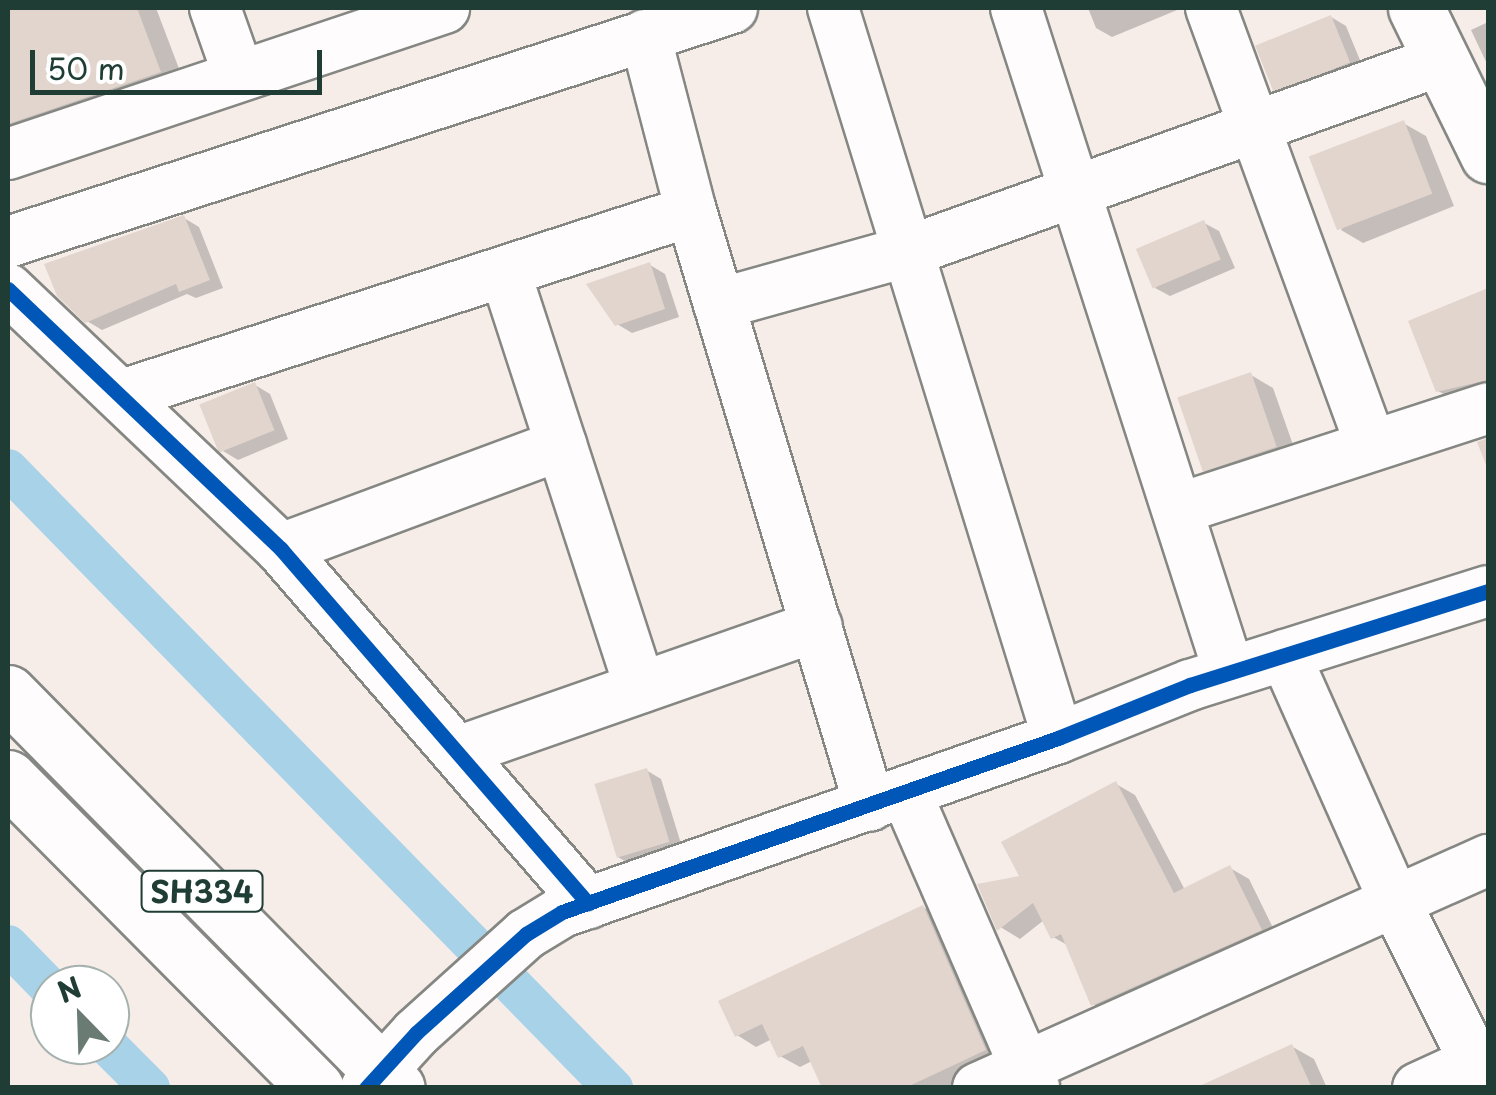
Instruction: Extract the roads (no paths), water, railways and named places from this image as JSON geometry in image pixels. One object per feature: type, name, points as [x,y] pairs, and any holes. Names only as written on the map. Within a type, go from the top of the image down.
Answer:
[{"type":"main road","points":[[1416,8],[1463,81],[1488,155]]},
{"type":"main road","name":"SH334","points":[[8,693],[390,1070]]},
{"type":"main road","name":"SH334","points":[[8,778],[316,1088]]},
{"type":"street","points":[[215,8],[239,76]]},
{"type":"street","points":[[8,242],[732,8]]},
{"type":"street","points":[[833,8],[1058,738]]},
{"type":"street","points":[[1016,8],[1229,672]]},
{"type":"street","points":[[1211,8],[1371,446]]},
{"type":"street","points":[[8,154],[418,12]]},
{"type":"street","points":[[645,35],[691,211],[816,626],[888,799],[1029,1077]]},
{"type":"street","points":[[719,304],[909,250],[1255,128],[1463,81]]},
{"type":"street","points":[[122,396],[691,211]]},
{"type":"street","points":[[505,272],[640,688]]},
{"type":"street","points":[[8,289],[282,549],[588,903]]},
{"type":"street","points":[[1178,509],[1488,408]]},
{"type":"street","points":[[282,549],[561,446]]},
{"type":"street","points":[[390,1070],[526,934],[549,918],[1058,738],[1229,672],[1488,591]]},
{"type":"street","points":[[460,751],[816,626]]},
{"type":"street","points":[[1285,655],[1394,902],[1484,1069],[1418,1088]]},
{"type":"street","points":[[978,1088],[1029,1077],[1488,860]]},
{"type":"waterway","points":[[8,469],[613,1088]]},
{"type":"waterway","points":[[8,945],[30,968]]},
{"type":"waterway","points":[[127,1065],[150,1088]]}]
